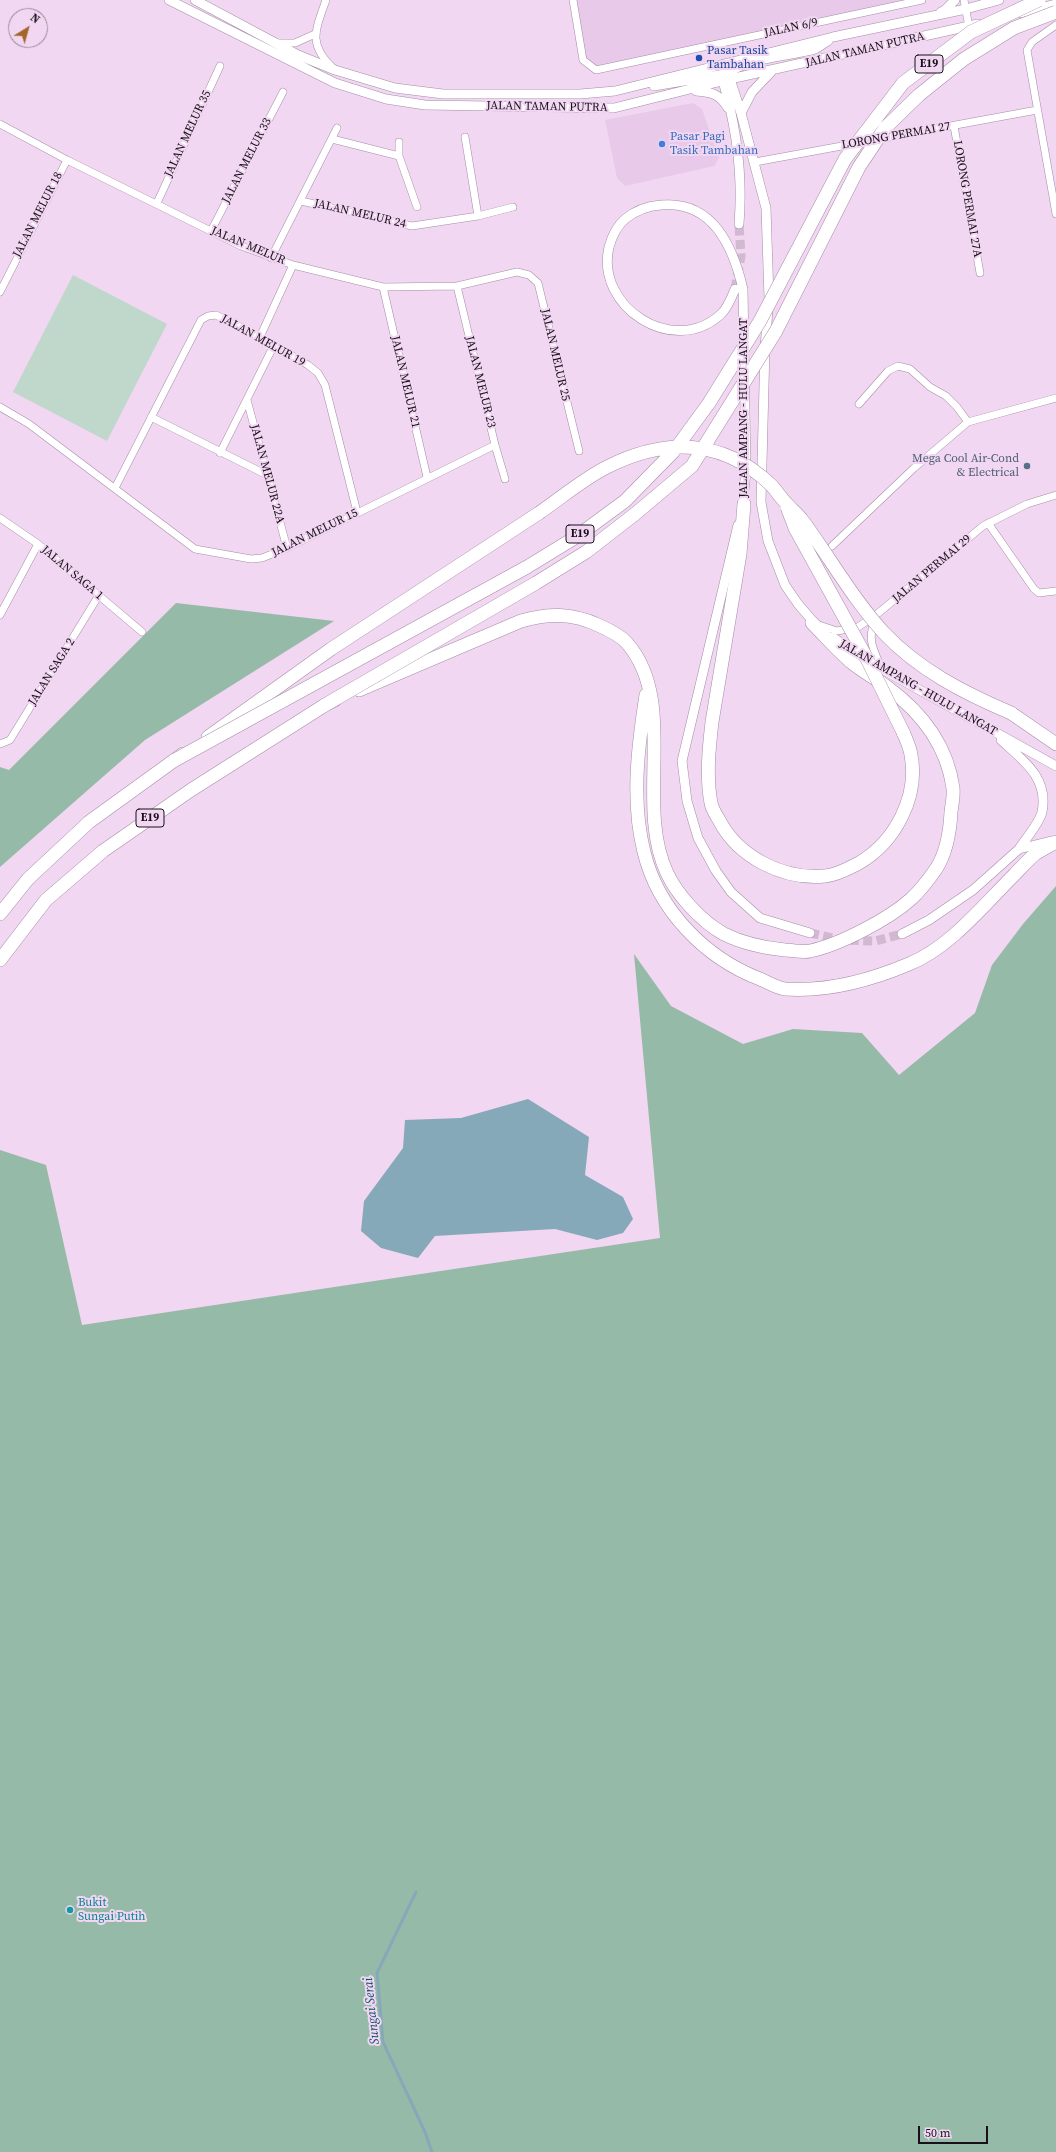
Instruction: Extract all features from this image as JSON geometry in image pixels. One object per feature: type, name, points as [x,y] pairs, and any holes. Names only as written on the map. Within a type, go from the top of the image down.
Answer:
[{"type":"highway","name":"E19","points":[[0,914],[28,879],[89,822],[175,760],[527,567],[576,536],[625,501],[674,451],[709,403],[760,320],[845,159],[903,83],[971,32],[1039,0]]},
{"type":"highway","name":"E19","points":[[0,960],[46,900],[103,851],[191,790],[325,705],[536,583],[586,552],[635,514],[692,466],[776,331],[859,167],[886,128],[919,95],[964,59],[1014,28],[1056,12]]},
{"type":"highway","points":[[175,760],[331,649],[606,468],[633,455],[655,449],[685,446],[714,451],[738,459],[772,485],[786,504],[801,519],[859,603],[884,633],[906,655],[943,680],[971,696],[1011,713],[1056,744]]},
{"type":"highway","points":[[744,504],[740,554],[713,714],[709,749],[708,777],[711,805],[724,830],[743,851],[762,863],[797,875],[826,876],[846,870],[868,857],[882,845],[894,830],[906,809],[911,782],[911,755],[904,732],[865,655],[795,528],[786,504]]},
{"type":"highway","points":[[325,705],[521,620],[543,614],[568,615],[583,618],[603,627],[626,642],[640,663],[648,682],[656,734],[653,778],[654,826],[667,873],[690,907],[723,934],[768,949],[808,952],[842,941],[884,918],[911,899],[937,867],[950,837],[953,789],[942,747],[918,714],[890,689],[851,662],[812,623]]},
{"type":"highway","points":[[648,682],[640,731],[637,800],[644,852],[661,896],[694,938],[722,961],[752,976],[783,988],[826,988],[864,980],[910,964],[938,949],[1035,854],[1056,841]]},
{"type":"street","name":"JALAN TAMAN PUTRA","points":[[169,0],[335,83],[386,99],[425,105],[614,108],[690,90],[726,78],[772,71],[969,26],[1056,4]]},
{"type":"street","name":"JALAN TAMAN PUTRA","points":[[195,0],[298,55],[335,70],[395,88],[443,94],[580,94],[614,90],[833,37],[901,23],[965,5],[999,0]]},
{"type":"street","points":[[326,0],[315,34],[321,54],[335,70]]},
{"type":"street","name":"JALAN 6/9","points":[[573,0],[583,60],[596,70],[922,0]]},
{"type":"street","points":[[901,23],[945,10],[955,0]]},
{"type":"street","points":[[965,5],[969,26]]},
{"type":"street","points":[[1056,25],[1028,46],[1027,50],[1056,214]]},
{"type":"street","points":[[276,43],[295,43],[315,34]]},
{"type":"street","points":[[614,90],[726,78],[738,66],[816,48],[833,37]]},
{"type":"street","name":"JALAN MELUR 35","points":[[156,203],[220,66]]},
{"type":"street","points":[[690,90],[712,92],[723,99],[737,113],[752,92],[772,71]]},
{"type":"street","name":"JALAN AMPANG - HULU LANGAT","points":[[726,78],[755,162],[766,208],[769,298],[765,347],[761,502],[768,541],[785,585],[812,623],[843,645],[991,731],[1056,766]]},
{"type":"street","name":"JALAN MELUR 33","points":[[211,231],[283,92]]},
{"type":"street","name":"LORONG PERMAI 27","points":[[755,162],[1037,110]]},
{"type":"street","name":"JALAN AMPANG - HULU LANGAT","points":[[737,113],[742,192],[739,224]]},
{"type":"street","name":"JALAN MELUR","points":[[0,124],[67,160],[211,231],[271,258],[293,265],[383,287],[457,286],[517,272]]},
{"type":"street","name":"LORONG PERMAI 27A","points":[[954,126],[980,273]]},
{"type":"street","points":[[271,258],[337,128]]},
{"type":"street","points":[[465,137],[478,216]]},
{"type":"street","points":[[332,139],[399,156]]},
{"type":"street","points":[[399,142],[399,156],[417,207]]},
{"type":"street","name":"JALAN MELUR 18","points":[[0,292],[67,160]]},
{"type":"street","name":"JALAN MELUR 24","points":[[301,201],[412,226],[478,216],[513,207]]},
{"type":"street","name":"JALAN AMPANG - HULU LANGAT","points":[[735,289],[721,315],[698,328],[676,331],[655,327],[635,316],[619,300],[608,277],[607,258],[612,238],[621,222],[634,212],[650,206],[673,204],[700,212],[705,216],[720,231],[737,264],[743,290],[746,472],[744,504],[727,566],[682,761],[687,801],[698,838],[716,871],[731,892],[760,918],[810,933]]},
{"type":"street","points":[[260,337],[293,265]]},
{"type":"street","name":"JALAN MELUR 25","points":[[517,272],[529,275],[538,283],[579,451]]},
{"type":"street","name":"JALAN MELUR 23","points":[[457,286],[495,445],[505,479]]},
{"type":"street","name":"JALAN MELUR 21","points":[[383,287],[427,477]]},
{"type":"street","name":"JALAN MELUR 19","points":[[115,488],[201,320],[208,316],[216,316],[260,337],[318,373],[325,385],[357,512]]},
{"type":"street","points":[[220,453],[274,345]]},
{"type":"street","points":[[859,404],[888,371],[898,366],[910,370],[930,387],[946,396],[957,407],[968,422]]},
{"type":"street","points":[[832,546],[914,468],[968,422],[1056,398]]},
{"type":"street","name":"JALAN MELUR 22A","points":[[247,400],[287,548]]},
{"type":"street","name":"JALAN MELUR 15","points":[[0,407],[29,424],[195,549],[251,559],[262,558],[287,548],[427,477],[495,445]]},
{"type":"street","points":[[151,417],[220,453],[267,475]]},
{"type":"street","name":"JALAN PERMAI 29","points":[[812,623],[838,631],[858,626],[876,615],[988,523],[1027,504],[1056,495]]},
{"type":"street","name":"JALAN SAGA 1","points":[[0,518],[38,544],[142,632]]},
{"type":"street","points":[[988,523],[1034,589],[1040,593],[1056,592]]},
{"type":"street","points":[[0,615],[38,544]]},
{"type":"street","name":"JALAN SAGA 2","points":[[1,744],[10,740],[99,595]]},
{"type":"street","points":[[876,615],[870,633],[873,649],[882,668]]},
{"type":"street","points":[[902,934],[929,920],[973,890],[1019,849],[1042,813],[1043,791],[1032,767],[991,731]]},
{"type":"street","points":[[1019,849],[1056,841]]},
{"type":"shaded area","points":[[576,0],[907,0],[597,67],[586,59]]},
{"type":"shaded area","points":[[693,103],[702,109],[719,158],[714,166],[625,186],[617,178],[605,120]]},
{"type":"green space","points":[[73,275],[167,324],[107,441],[13,392]]},
{"type":"green space","points":[[176,603],[334,621],[145,740],[0,867],[0,767],[9,770]]},
{"type":"green space","points":[[1056,886],[1056,2152],[0,2152],[0,1150],[46,1165],[82,1325],[660,1238],[634,954],[671,1006],[743,1044],[793,1029],[862,1033],[899,1075],[975,1013],[992,965],[1023,924]]},
{"type":"water","points":[[528,1099],[589,1137],[585,1175],[623,1197],[633,1219],[623,1233],[597,1240],[555,1229],[435,1236],[418,1258],[381,1248],[361,1231],[364,1201],[403,1148],[405,1120],[461,1118]]},
{"type":"waterway","name":"Sungai Serai","points":[[416,1892],[377,1973],[383,2042],[425,2132],[432,2152]]},
{"type":"tunnel","points":[[735,289],[741,256],[739,224]]},
{"type":"tunnel","points":[[810,933],[841,940],[875,941],[902,934]]},
{"type":"place","name":"Pasar Tasik Tambahan","points":[[699,58]]},
{"type":"place","name":"Pasar Pagi Tasik Tambahan","points":[[662,144]]},
{"type":"place","name":"Mega Cool Air-Cond & Electrical","points":[[1027,466]]},
{"type":"place","name":"Bukit Sungai Putih","points":[[70,1910]]}]
